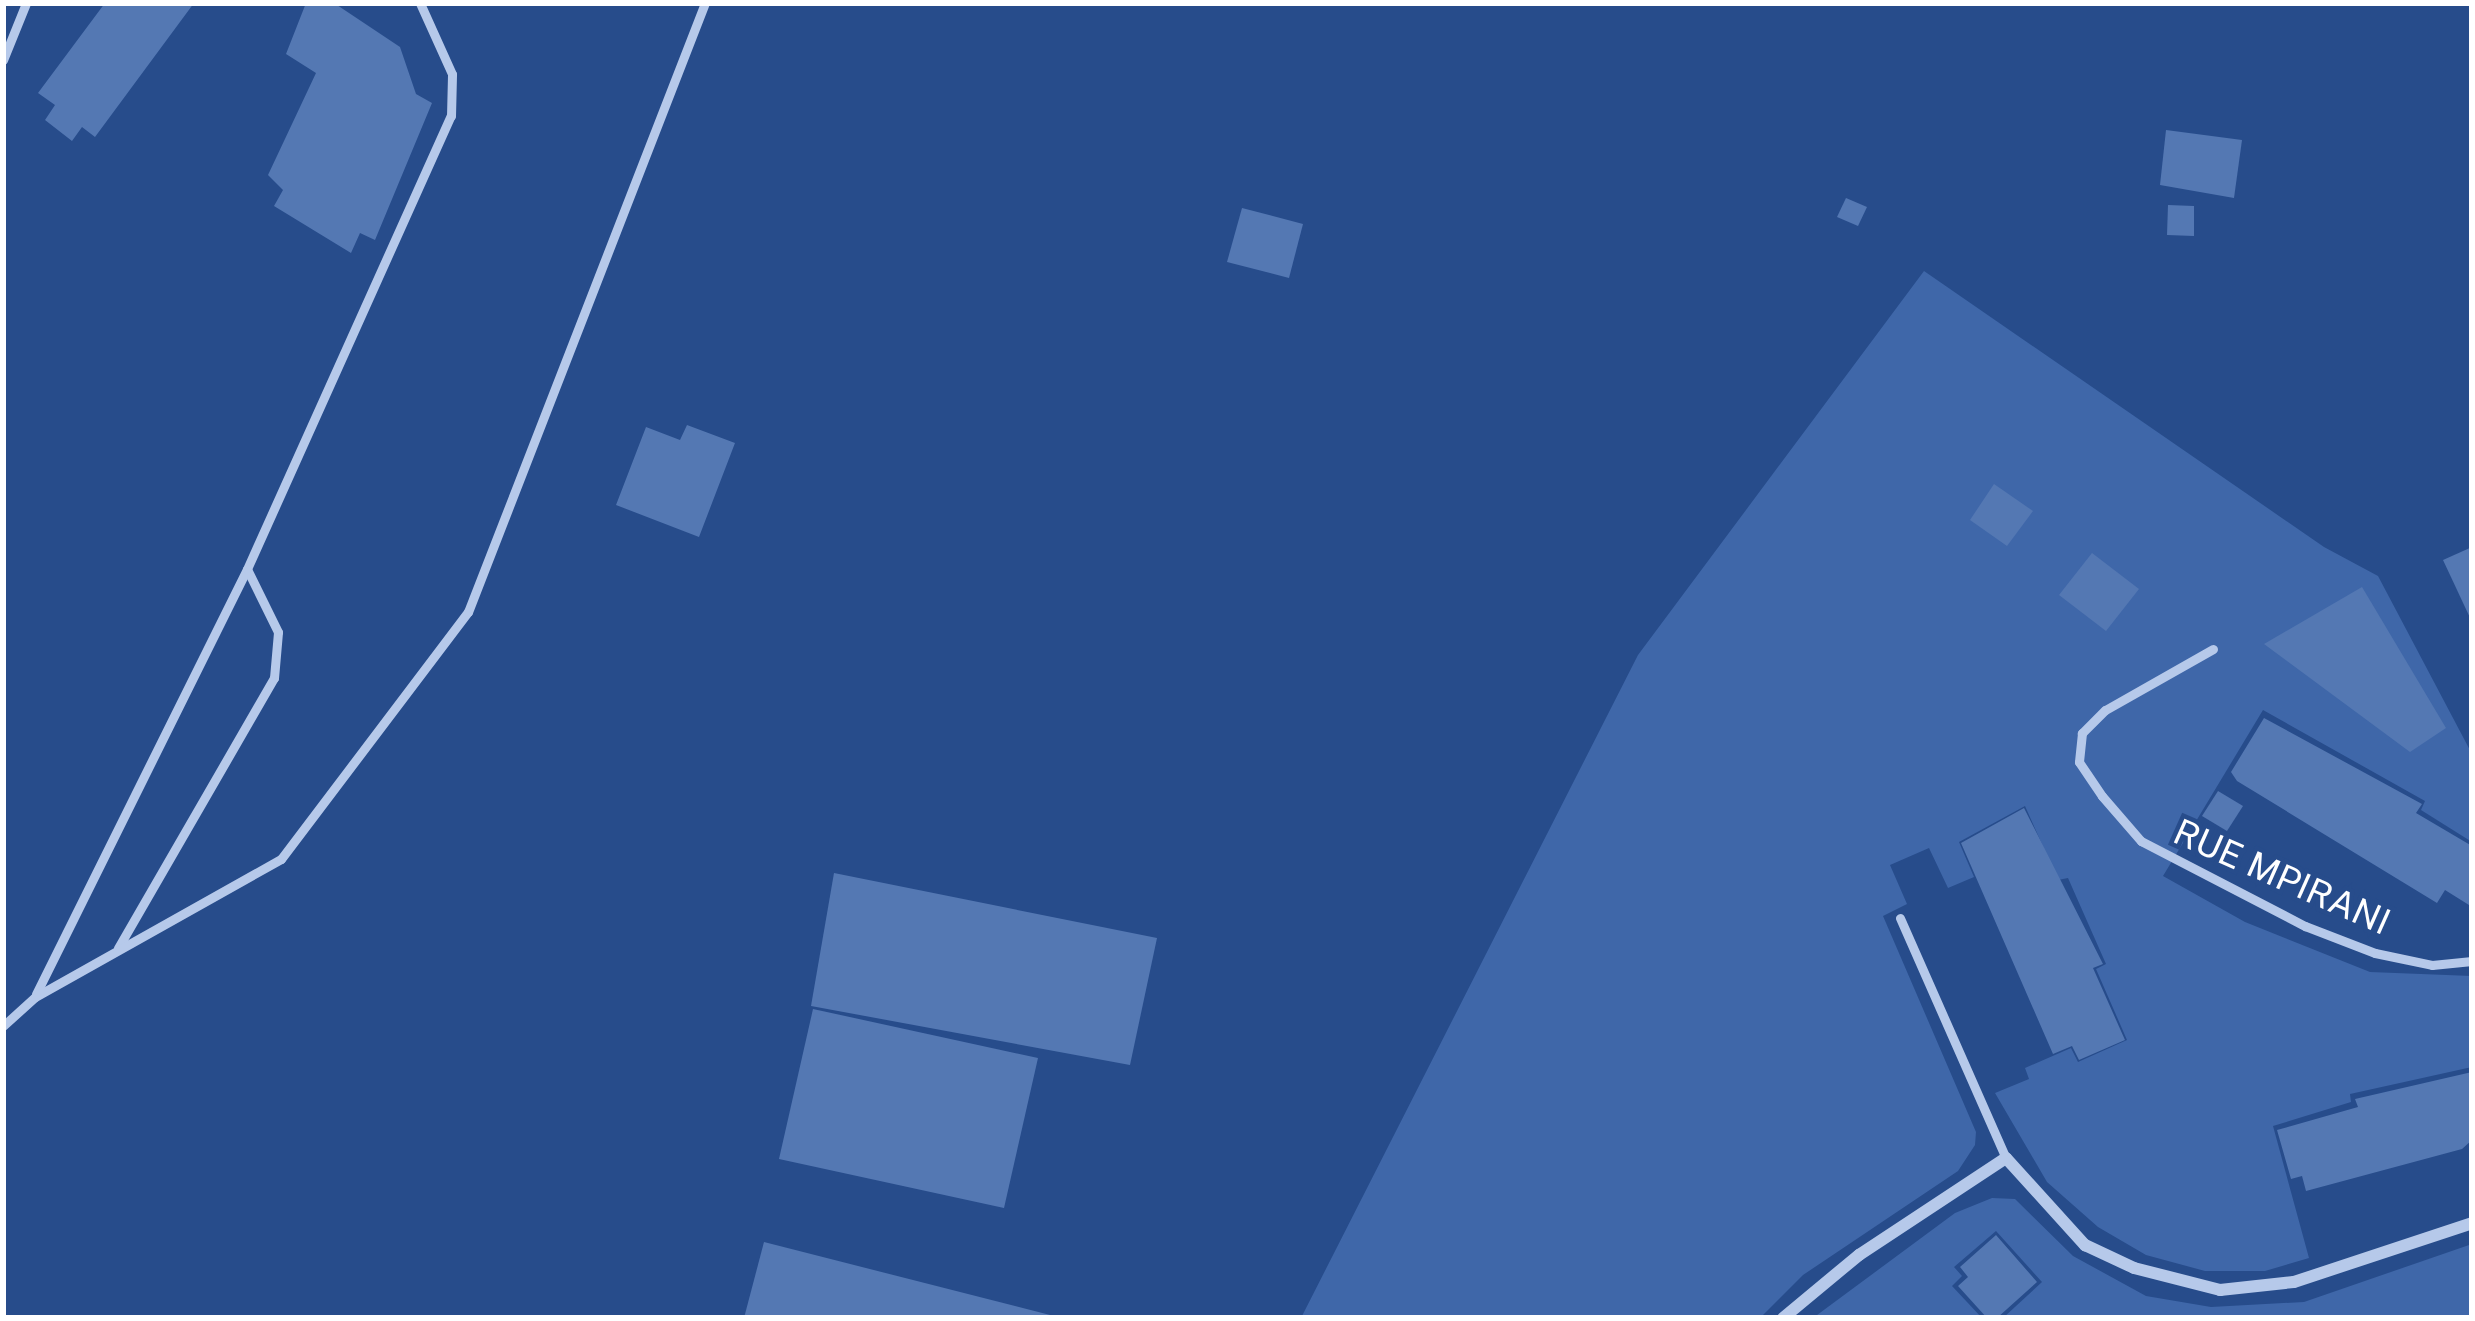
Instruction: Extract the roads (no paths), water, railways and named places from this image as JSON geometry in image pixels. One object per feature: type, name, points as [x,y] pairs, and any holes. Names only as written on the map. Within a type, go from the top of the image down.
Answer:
[{"type":"street","points":[[1783,1318],[1858,1255],[2006,1158],[2084,1245],[2220,1290],[2294,1282],[2472,1223]]},
{"type":"lane","points":[[3,60],[26,3]]},
{"type":"lane","points":[[35,997],[247,569],[451,116],[452,74],[420,3]]},
{"type":"lane","points":[[3,1026],[35,997],[281,859],[468,612],[705,3]]},
{"type":"lane","points":[[118,948],[274,678],[278,632],[247,569]]},
{"type":"lane","name":"RUE MPIRANI","points":[[2213,649],[2105,710],[2082,733],[2079,762],[2102,796],[2140,841],[2305,926],[2375,953],[2432,965],[2472,961]]},
{"type":"lane","points":[[1900,918],[2006,1158]]}]
